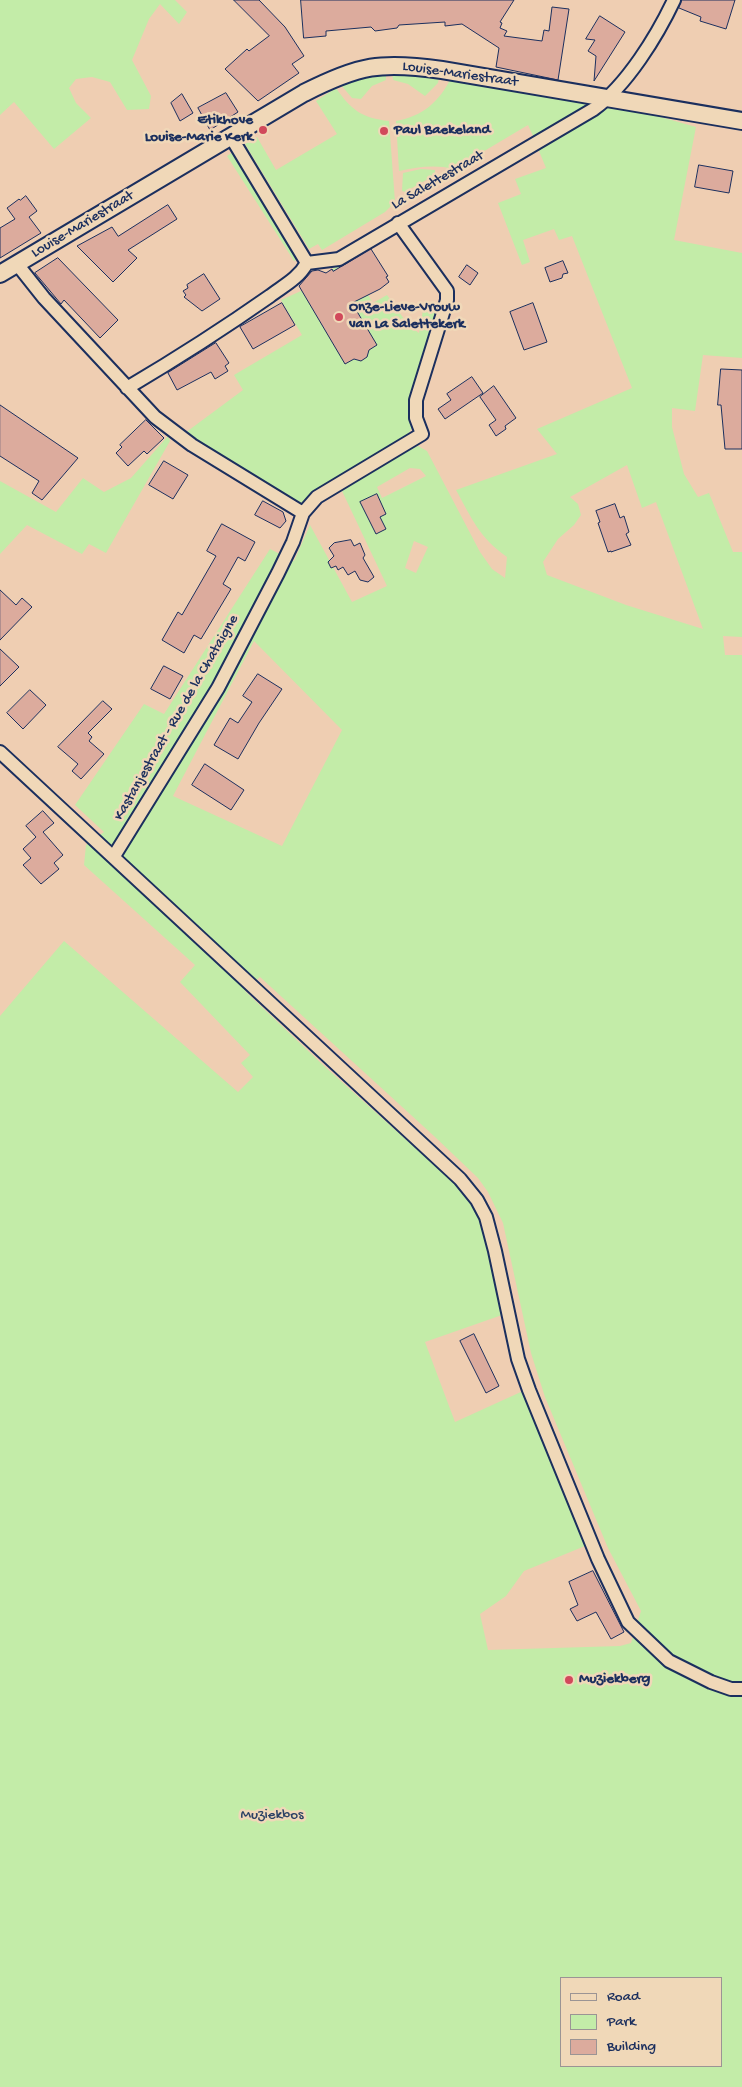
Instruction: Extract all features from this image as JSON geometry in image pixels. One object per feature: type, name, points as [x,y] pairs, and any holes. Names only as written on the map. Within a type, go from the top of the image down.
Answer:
[{"type":"main road","name":"Louise-Mariestraat","points":[[0,274],[304,92],[348,73],[380,66],[415,66],[442,70],[742,121]]},
{"type":"street","name":"La Salettestraat","points":[[307,263],[338,259],[594,108],[607,98],[622,82],[647,47],[674,0]]},
{"type":"street","points":[[127,388],[209,338],[287,285],[307,263],[231,137]]},
{"type":"street","name":"Kastanjestraat - Rue de la Chataigne","points":[[114,856],[218,688],[278,573],[293,542],[303,513],[317,496],[422,434],[416,418],[416,400],[447,300],[447,291],[398,223]]},
{"type":"street","points":[[18,264],[44,298],[142,404],[170,430],[303,513]]},
{"type":"street","points":[[0,752],[460,1179],[486,1217],[520,1367],[598,1559],[628,1622],[669,1661],[703,1679],[731,1689],[742,1689]]},
{"type":"green space","points":[[0,0],[175,0],[187,12],[179,24],[160,4],[149,19],[132,60],[151,96],[149,109],[127,110],[110,82],[92,77],[76,79],[69,88],[76,103],[91,118],[54,149],[14,102],[0,115]]},
{"type":"green space","points":[[386,72],[386,80],[372,86],[361,99],[352,98],[341,85],[347,82]]},
{"type":"green space","points":[[392,72],[439,77],[438,83],[425,96],[408,84],[393,80]]},
{"type":"green space","points":[[451,78],[586,103],[584,109],[534,138],[528,125],[454,169],[426,167],[399,171],[396,121],[414,116],[429,107],[441,94]]},
{"type":"green space","points":[[336,88],[358,112],[371,118],[389,121],[395,202],[385,212],[322,250],[318,244],[309,249],[245,144],[257,137],[276,170],[337,134],[316,101]]},
{"type":"green space","name":"Muziekbos","points":[[615,104],[696,127],[674,240],[742,253],[742,358],[703,355],[695,411],[672,408],[672,427],[684,474],[698,497],[709,493],[733,552],[742,552],[742,637],[723,636],[725,655],[742,655],[742,2087],[0,2087],[0,1016],[64,941],[238,1092],[253,1077],[241,1063],[250,1055],[180,982],[195,965],[84,865],[86,845],[104,832],[75,805],[144,704],[164,714],[270,549],[294,561],[310,525],[352,602],[387,586],[342,491],[410,449],[418,446],[427,451],[480,552],[492,569],[505,578],[507,557],[497,550],[483,535],[456,490],[557,454],[537,429],[632,388],[572,236],[559,240],[554,229],[523,240],[530,262],[522,265],[498,203],[521,194],[515,179],[546,168],[537,146]],"holes":[[[627,465],[642,508],[656,502],[703,629],[626,605],[547,575],[543,562],[558,539],[574,525],[581,515],[578,504],[570,497]],[[410,468],[420,469],[426,476],[382,498],[377,487]],[[414,541],[428,547],[416,573],[405,568]],[[254,641],[342,730],[282,846],[173,796]],[[260,977],[434,1136],[478,1178],[488,1192],[503,1223],[531,1353],[545,1397],[608,1548],[641,1611],[631,1643],[620,1646],[488,1650],[480,1614],[506,1596],[524,1571],[585,1546],[523,1391],[455,1422],[425,1342],[502,1315],[482,1222],[471,1202],[452,1181],[323,1065],[245,991]]]},
{"type":"green space","points":[[233,152],[300,258],[294,261],[227,156]]},
{"type":"green space","points":[[421,169],[435,170],[435,175],[405,192],[402,191],[403,173]]},
{"type":"green space","points":[[347,261],[373,303],[387,295],[409,326],[419,333],[423,310],[438,313],[409,402],[414,424],[407,436],[301,503],[185,433],[243,390],[234,375],[302,335],[281,300],[301,291],[300,288],[345,364],[354,359],[361,361],[367,357],[369,350],[377,345],[332,269]]},
{"type":"green space","points":[[168,436],[170,441],[106,553],[89,544],[82,554],[27,525],[0,554],[0,481],[56,512],[83,478],[104,492],[131,478]]},
{"type":"building","points":[[234,0],[259,0],[285,27],[304,56],[292,64],[299,73],[258,101],[225,69],[247,49],[249,51],[269,36]]},
{"type":"building","points":[[301,0],[514,0],[500,22],[502,23],[500,28],[507,31],[504,36],[542,41],[544,30],[549,31],[552,7],[569,9],[558,80],[496,67],[499,48],[462,24],[445,26],[445,22],[399,25],[397,28],[375,31],[371,27],[326,31],[326,36],[304,38]]},
{"type":"building","points":[[682,0],[735,0],[726,29],[700,21],[701,17],[679,8]]},
{"type":"building","points":[[600,16],[625,32],[594,81],[596,56],[588,51],[595,40],[586,39]]},
{"type":"building","points":[[226,93],[238,112],[210,130],[198,108]]},
{"type":"building","points":[[182,94],[193,113],[180,121],[171,103]]},
{"type":"building","points":[[699,165],[733,171],[729,193],[695,187]]},
{"type":"building","points":[[26,196],[37,211],[29,217],[41,233],[0,258],[0,228],[15,219],[7,208]]},
{"type":"building","points":[[168,205],[177,219],[128,250],[137,258],[113,282],[77,246],[112,227],[118,236]]},
{"type":"building","name":"Onze-Lieve-Vrouw van La Salettekerk","points":[[371,249],[388,276],[386,277],[389,282],[380,289],[352,303],[377,345],[369,350],[367,357],[361,361],[354,359],[345,364],[299,286],[312,271],[318,270],[326,273],[332,269],[333,271]]},
{"type":"building","points":[[58,258],[118,320],[100,338],[64,300],[61,304],[35,273]]},
{"type":"building","points":[[563,261],[568,273],[563,274],[562,278],[550,282],[545,268]]},
{"type":"building","points":[[467,265],[478,273],[470,285],[459,277]]},
{"type":"building","points":[[204,274],[220,299],[202,311],[184,297],[186,295],[183,291],[188,288],[187,285]]},
{"type":"building","points":[[282,303],[295,325],[253,349],[240,327]]},
{"type":"building","points":[[533,303],[547,342],[524,350],[510,312]]},
{"type":"building","points":[[216,343],[229,363],[225,366],[228,371],[215,379],[211,372],[177,390],[168,373]]},
{"type":"building","points":[[721,369],[742,370],[742,449],[725,449],[721,405],[718,405]]},
{"type":"building","points":[[472,377],[483,393],[445,419],[438,409],[451,400],[447,394]]},
{"type":"building","points":[[494,386],[516,418],[496,436],[489,425],[496,420],[480,397]]},
{"type":"building","points":[[0,405],[78,458],[42,500],[32,493],[39,481],[0,456]]},
{"type":"building","points":[[146,420],[164,438],[147,454],[144,451],[128,466],[116,453],[122,447],[120,445]]},
{"type":"building","points":[[164,461],[188,475],[173,499],[149,485]]},
{"type":"building","points":[[377,494],[386,514],[380,517],[386,529],[376,534],[360,502]]},
{"type":"building","points":[[263,501],[283,512],[286,521],[280,528],[255,515]]},
{"type":"building","points":[[615,504],[620,518],[624,516],[629,532],[626,534],[631,545],[608,552],[596,511]]},
{"type":"building","points":[[222,524],[255,542],[245,561],[238,557],[223,584],[231,589],[201,639],[194,635],[184,653],[162,640],[178,612],[182,615],[216,556],[207,551]]},
{"type":"building","points":[[351,540],[354,546],[360,543],[365,555],[363,558],[374,577],[368,582],[360,580],[355,571],[348,575],[343,567],[338,570],[336,566],[331,568],[328,562],[334,556],[329,548],[334,543]]},
{"type":"building","points":[[0,590],[16,605],[22,598],[32,607],[0,640]]},
{"type":"building","points":[[0,649],[19,667],[0,686]]},
{"type":"building","points":[[164,666],[183,676],[170,699],[151,689]]},
{"type":"building","points":[[258,674],[282,689],[238,759],[214,745],[230,718],[238,723],[252,702],[243,696]]},
{"type":"building","points":[[30,690],[46,705],[23,729],[7,713]]},
{"type":"building","points":[[103,701],[112,709],[88,733],[92,737],[89,741],[104,754],[81,779],[72,771],[78,764],[58,747]]},
{"type":"building","points":[[205,764],[244,790],[231,810],[192,785]]},
{"type":"building","points":[[43,811],[54,823],[43,832],[63,855],[54,863],[59,869],[41,884],[23,865],[31,858],[23,849],[36,837],[26,826]]},
{"type":"building","points":[[474,1334],[499,1386],[486,1393],[460,1341]]},
{"type":"building","points":[[593,1571],[624,1632],[611,1639],[596,1612],[577,1621],[570,1609],[578,1605],[569,1582]]},
{"type":"place","name":"Etikhove Louise-Marie Kerk","points":[[263,130]]},
{"type":"place","name":"Paul Baekeland","points":[[384,131]]},
{"type":"place","name":"Onze-Lieve-Vrouw van La Salettekerk","points":[[339,317]]},
{"type":"place","name":"Muziekberg","points":[[569,1680]]}]
